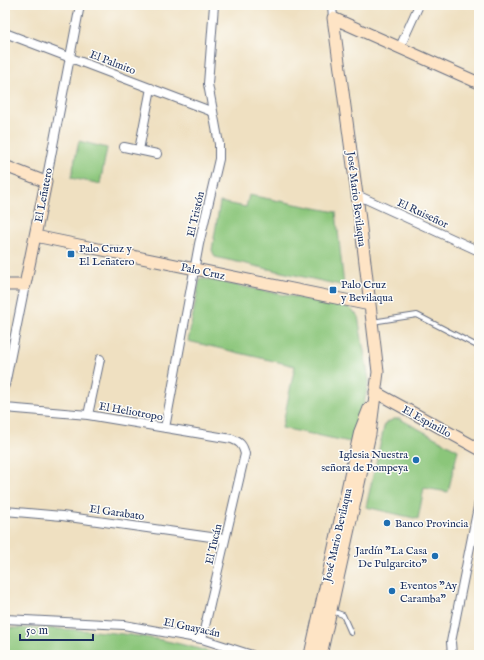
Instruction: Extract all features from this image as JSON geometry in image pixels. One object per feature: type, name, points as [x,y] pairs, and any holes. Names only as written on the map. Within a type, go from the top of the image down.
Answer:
[{"type":"street","name":"El Leñatero","points":[[5,385],[80,5]]},
{"type":"street","name":"El Tristón","points":[[166,428],[194,269],[219,159],[219,144],[208,84],[208,68],[214,5]]},
{"type":"street","name":"José Mario Bevilaqua","points":[[320,655],[370,434],[378,372],[358,195],[332,5]]},
{"type":"street","points":[[400,47],[419,5]]},
{"type":"street","points":[[333,18],[479,83]]},
{"type":"street","name":"El Palmito","points":[[5,33],[213,112]]},
{"type":"street","points":[[139,150],[151,88]]},
{"type":"street","points":[[124,148],[157,154]]},
{"type":"street","points":[[5,166],[46,182]]},
{"type":"street","name":"El Ruiseñor","points":[[358,195],[479,251]]},
{"type":"street","name":"Palo Cruz","points":[[35,236],[370,305]]},
{"type":"street","points":[[5,285],[25,285]]},
{"type":"street","points":[[88,415],[100,359]]},
{"type":"street","name":"José Mario Bevilaqua","points":[[310,655],[360,431],[375,392]]},
{"type":"street","name":"El Espinillo","points":[[375,392],[479,449]]},
{"type":"street","name":"El Heliotropo","points":[[5,408],[88,415],[232,439],[239,442],[243,447],[245,454]]},
{"type":"street","name":"El Tucán","points":[[202,639],[245,454]]},
{"type":"street","points":[[461,655],[452,655],[451,642],[479,502]]},
{"type":"street","name":"El Garabato","points":[[5,511],[62,516],[225,539]]},
{"type":"street","name":"El Guayacán","points":[[5,619],[124,625],[202,639],[252,655]]},
{"type":"lane","points":[[372,322],[417,315],[479,347]]},
{"type":"lane","points":[[330,611],[342,615],[351,633]]},
{"type":"green space","points":[[79,141],[107,148],[100,184],[71,178]]},
{"type":"green space","points":[[249,195],[336,212],[344,286],[215,257],[212,250],[220,202],[246,207]]},
{"type":"green space","points":[[200,278],[350,308],[358,316],[369,381],[355,443],[282,428],[295,366],[188,341]]},
{"type":"green space","points":[[394,419],[400,419],[458,450],[448,492],[424,488],[418,519],[366,507],[384,427],[386,423]]},
{"type":"green space","points":[[5,628],[86,630],[140,636],[193,647],[219,655],[5,655]]},
{"type":"place","name":"Palo Cruz y El Leñatero","points":[[71,254]]},
{"type":"place","name":"Palo Cruz y Bevilaqua","points":[[333,290]]},
{"type":"place","name":"Iglesia Nuestra señora de Pompeya","points":[[416,460]]},
{"type":"place","name":"Banco Provincia","points":[[387,523]]},
{"type":"place","name":"Jardín \"La Casa De Pulgarcito\"","points":[[435,556]]},
{"type":"place","name":"Eventos \"Ay Caramba\"","points":[[392,591]]}]
